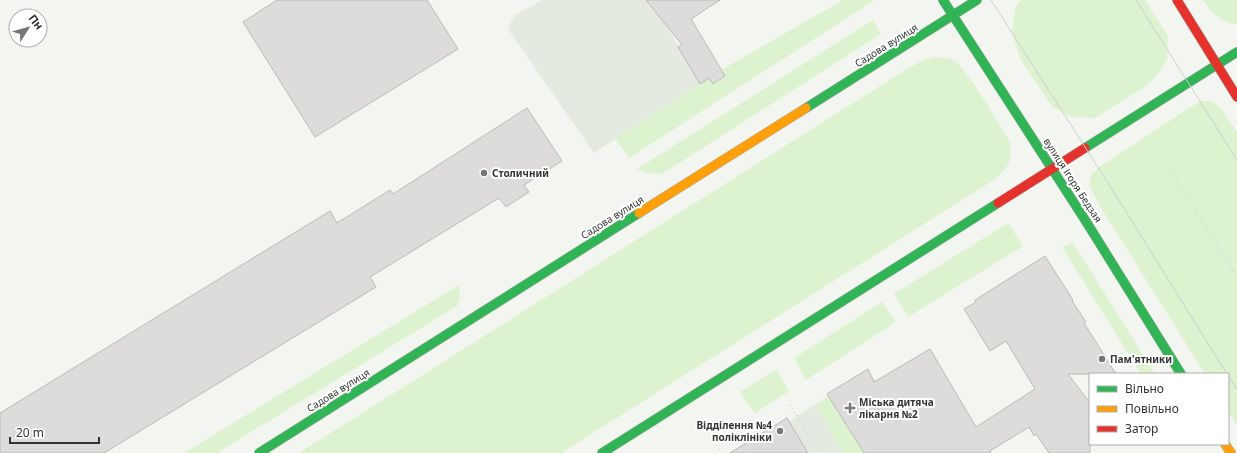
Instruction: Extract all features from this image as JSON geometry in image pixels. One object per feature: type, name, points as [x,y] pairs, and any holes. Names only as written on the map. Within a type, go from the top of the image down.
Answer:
[{"type":"main road","name":"вулиця Ігоря Бедзая","points":[[943,0],[1052,169],[1180,373]]},
{"type":"main road","name":"Садова вулиця","points":[[259,453],[977,0]]},
{"type":"main road","points":[[1177,0],[1237,97]]},
{"type":"main road","points":[[602,453],[1237,52]]},
{"type":"path","points":[[1170,169],[1237,277]]},
{"type":"path","points":[[790,405],[819,453]]},
{"type":"path","points":[[719,449],[721,453]]},
{"type":"path","points":[[748,453],[754,449]]},
{"type":"shaded area","points":[[542,0],[647,0],[667,27],[700,84],[594,153],[508,29],[514,16]]},
{"type":"shaded area","name":"Міська дитяча лікарня №2","points":[[868,369],[919,453],[730,453],[787,418],[789,421],[828,396],[827,394]]},
{"type":"green space","points":[[843,0],[875,0],[629,158],[615,139],[721,70]]},
{"type":"green space","points":[[1021,0],[1145,0],[1168,36],[1167,60],[1149,84],[1095,118],[1071,117],[1052,106],[1020,59],[1012,32],[1015,9]]},
{"type":"green space","points":[[1203,0],[1237,0],[1237,24],[1232,24],[1221,20],[1209,9]]},
{"type":"green space","points":[[873,20],[881,34],[662,174],[645,173],[637,169]]},
{"type":"green space","points":[[936,57],[951,59],[965,72],[1009,139],[1011,154],[1010,160],[1001,174],[561,453],[299,453],[910,67],[924,60]]},
{"type":"green space","points":[[1200,101],[1212,101],[1220,108],[1237,132],[1237,425],[1229,413],[1229,373],[1204,373],[1098,203],[1089,185],[1092,174],[1098,168]]},
{"type":"green space","points":[[1008,223],[1023,246],[908,317],[894,294]]},
{"type":"green space","points":[[1073,243],[1154,373],[1140,373],[1062,247]]},
{"type":"green space","points":[[459,285],[460,299],[457,306],[217,453],[184,453]]},
{"type":"green space","points":[[882,302],[896,322],[806,380],[794,358]]},
{"type":"green space","points":[[776,369],[789,391],[755,413],[740,392]]},
{"type":"green space","points":[[829,396],[864,453],[842,453],[816,404]]},
{"type":"building","points":[[277,0],[427,0],[458,49],[315,137],[243,22]]},
{"type":"building","points":[[646,0],[720,0],[691,19],[725,76],[713,84],[709,78],[700,84],[678,47],[682,45]]},
{"type":"building","points":[[527,108],[562,161],[524,185],[529,192],[506,207],[499,198],[370,277],[376,287],[104,453],[0,453],[0,413],[330,211],[337,223],[390,190],[393,194]]},
{"type":"building","points":[[1045,256],[1073,300],[1072,301],[1086,322],[1084,323],[1115,373],[1068,374],[1089,402],[1090,453],[1049,453],[1036,434],[1034,436],[1029,427],[990,451],[991,453],[864,453],[827,394],[868,369],[874,382],[930,349],[976,427],[1035,389],[1006,341],[990,351],[964,309],[976,302],[975,300]]},
{"type":"building","name":"Відділення №4 поліклініки","points":[[787,418],[808,453],[730,453]]},
{"type":"tram line","points":[[991,0],[1115,194],[1226,373]]},
{"type":"tram line","points":[[1136,0],[1237,160]]},
{"type":"tram line","points":[[1229,377],[1237,389]]},
{"type":"traffic: fast","points":[[943,0],[1087,223],[1180,373]]},
{"type":"traffic: fast","points":[[806,108],[977,0]]},
{"type":"traffic: fast","points":[[1085,148],[1237,52]]},
{"type":"traffic: fast","points":[[602,453],[998,203]]},
{"type":"traffic: fast","points":[[259,453],[639,213]]},
{"type":"traffic: slow","points":[[639,213],[806,108]]},
{"type":"traffic: slow","points":[[1226,445],[1231,453]]},
{"type":"traffic: jam","points":[[1177,0],[1237,97]]},
{"type":"traffic: jam","points":[[998,203],[1085,148]]},
{"type":"place","name":"Столичний","points":[[484,173]]},
{"type":"place","name":"Пам'ятники","points":[[1102,359]]},
{"type":"place","name":"Міська дитяча лікарня №2","points":[[850,408]]},
{"type":"place","name":"Відділення №4 поліклініки","points":[[780,431]]}]
